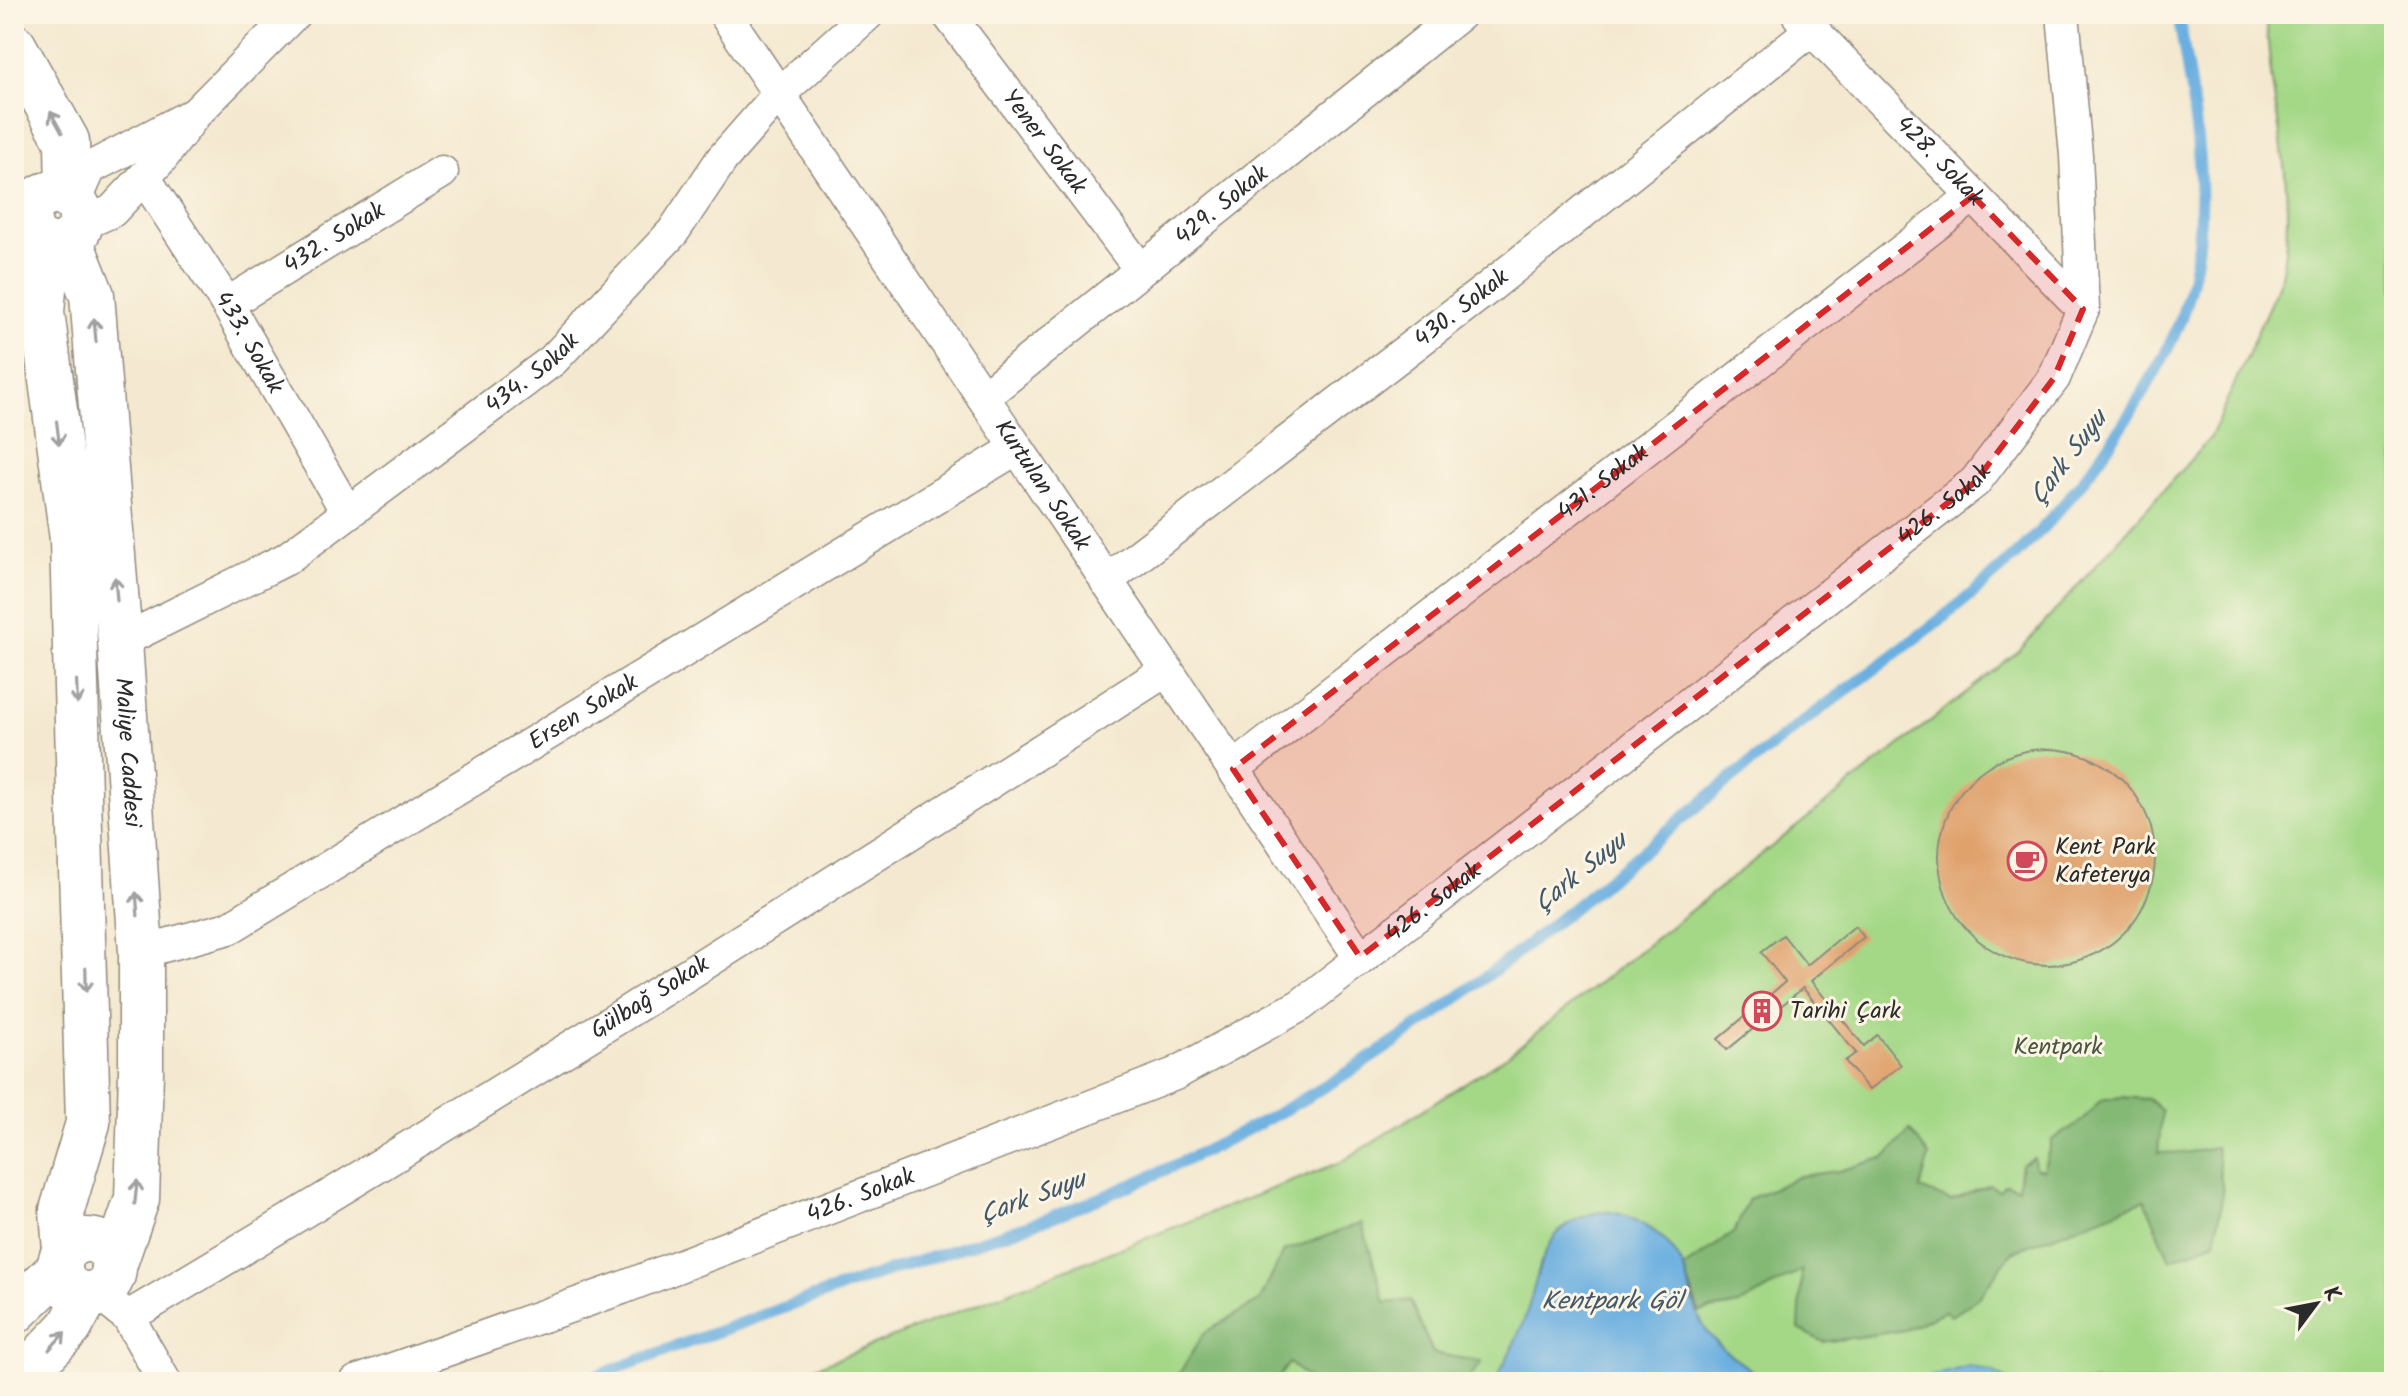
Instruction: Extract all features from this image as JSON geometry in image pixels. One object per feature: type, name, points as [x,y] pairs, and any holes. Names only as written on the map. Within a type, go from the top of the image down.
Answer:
[{"type":"main road","points":[[14,46],[67,141],[48,218],[14,275]]},
{"type":"main road","name":"Maliye Caddesi","points":[[17,1382],[70,1327],[137,1199],[141,1072],[141,952],[92,295],[48,218]]},
{"type":"main road","name":"Maliye Caddesi","points":[[48,218],[42,312],[72,539],[88,1123],[62,1210],[92,1281]]},
{"type":"main road","name":"Maliye Caddesi","points":[[14,1312],[92,1281]]},
{"type":"street","points":[[48,218],[112,211],[144,177],[262,26],[294,14]]},
{"type":"street","name":"Kurtulan Sokak","points":[[725,14],[1360,957]]},
{"type":"street","name":"434. Sokak","points":[[120,642],[286,559],[553,360],[673,232],[722,159],[779,94],[868,14]]},
{"type":"street","name":"Yener Sokak","points":[[948,14],[1140,269]]},
{"type":"street","name":"429. Sokak","points":[[983,397],[1140,269],[1428,43],[1460,14]]},
{"type":"street","name":"426. Sokak","points":[[356,1382],[622,1288],[1175,1074],[1301,1005],[1975,482],[2054,378],[2083,309],[2076,155],[2063,14]]},
{"type":"street","name":"428. Sokak","points":[[1804,22],[2083,309]]},
{"type":"street","name":"430. Sokak","points":[[1106,581],[1488,288],[1804,22]]},
{"type":"street","points":[[48,218],[90,168],[195,114]]},
{"type":"street","name":"432. Sokak","points":[[227,304],[442,172]]},
{"type":"street","name":"433. Sokak","points":[[144,177],[227,304],[347,512]]},
{"type":"street","name":"431. Sokak","points":[[1233,769],[1973,196]]},
{"type":"street","name":"Ersen Sokak","points":[[141,952],[229,928],[1017,448]]},
{"type":"street","name":"Gülbağ Sokak","points":[[92,1281],[304,1213],[1167,670]]},
{"type":"street","points":[[92,1281],[165,1382]]},
{"type":"highlighted area","points":[[1973,196],[2083,309],[2054,378],[1975,482],[1360,957],[1233,769]]},
{"type":"green space","name":"Kentpark","points":[[2266,14],[2394,14],[2394,1382],[778,1382],[1341,1162],[1507,1056],[2021,649],[2211,437],[2280,281],[2287,233],[2286,185],[2270,70]]},
{"type":"green space","points":[[2121,1097],[2148,1099],[2162,1111],[2158,1153],[2216,1147],[2223,1193],[2215,1242],[2170,1260],[2145,1200],[2012,1252],[1980,1296],[1951,1316],[1945,1311],[1906,1330],[1823,1342],[1799,1329],[1802,1270],[1739,1305],[1699,1312],[1684,1268],[1734,1232],[1749,1199],[1800,1176],[1839,1171],[1886,1157],[1910,1130],[1929,1156],[1920,1189],[1951,1201],[1990,1185],[1999,1191],[2005,1184],[2018,1188],[2021,1164],[2034,1158],[2035,1168],[2043,1170],[2052,1140],[2083,1120],[2101,1100]]},
{"type":"green space","points":[[1362,1223],[1385,1303],[1410,1300],[1433,1353],[1482,1362],[1466,1382],[1308,1382],[1309,1379],[1289,1363],[1275,1382],[1174,1382],[1204,1333],[1260,1300],[1284,1251]]},
{"type":"water","name":"Kentpark Göl","points":[[1605,1211],[1630,1218],[1663,1239],[1685,1272],[1697,1313],[1709,1334],[1733,1357],[1769,1382],[1495,1382],[1521,1328],[1540,1266],[1554,1237],[1583,1217]]},
{"type":"water","points":[[1969,1366],[1992,1372],[2011,1382],[1912,1382]]},
{"type":"building","points":[[2047,749],[2088,757],[2107,767],[2123,781],[2137,797],[2147,816],[2155,857],[2147,898],[2137,917],[2123,933],[2107,947],[2088,957],[2047,965],[2006,957],[1987,947],[1971,933],[1957,917],[1947,898],[1939,857],[1947,816],[1957,797],[1971,781],[1987,767],[2006,757]]},
{"type":"building","name":"Tarihi Çark","points":[[1855,926],[1864,937],[1811,981],[1864,1046],[1877,1035],[1901,1065],[1869,1090],[1845,1061],[1856,1053],[1803,988],[1727,1050],[1718,1039],[1785,982],[1761,952],[1783,935],[1807,965]]},
{"type":"waterway","name":"Çark Suyu","points":[[580,1382],[825,1293],[1079,1207],[1209,1149],[1273,1116],[1341,1077],[1470,988],[1777,742],[1991,578],[2051,519],[2094,466],[2152,376],[2181,318],[2192,281],[2200,205],[2196,128],[2178,14]]},
{"type":"place","name":"Kent Park Kafeterya","points":[[2027,861]]},
{"type":"place","name":"Tarihi Çark","points":[[1762,1011]]}]
